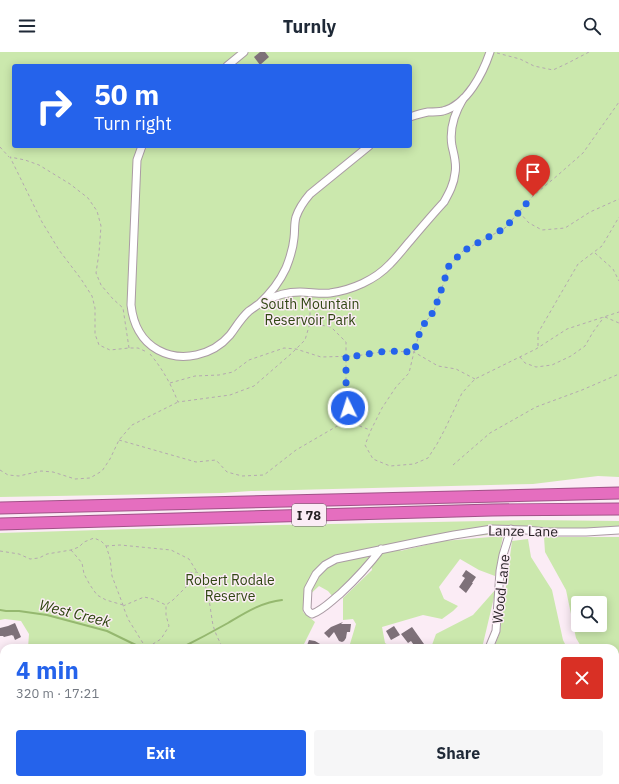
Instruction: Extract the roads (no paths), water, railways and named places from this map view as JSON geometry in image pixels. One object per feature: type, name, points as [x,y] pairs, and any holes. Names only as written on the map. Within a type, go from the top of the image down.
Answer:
[{"type":"highway","name":"I 78","points":[[0,508],[619,493]]},
{"type":"highway","name":"I 78","points":[[0,524],[492,510],[619,509]]},
{"type":"street","points":[[141,148],[138,160],[131,305],[134,321],[143,338],[158,350],[175,356],[194,356],[204,353],[221,343],[230,335],[244,316],[267,300],[290,293],[330,293],[344,290],[379,274],[389,265],[444,202],[451,188],[456,162],[451,136],[456,109],[480,75],[490,52]]},
{"type":"street","points":[[229,64],[241,53]]},
{"type":"street","points":[[412,116],[427,112],[444,111],[451,108],[463,99]]},
{"type":"street","points":[[258,305],[274,287],[286,269],[291,256],[296,217],[304,200],[367,148]]},
{"type":"street","name":"Lanze Lane","points":[[382,549],[359,575],[327,605],[312,614],[309,612],[307,609],[308,589],[316,574],[325,565],[336,559],[382,549],[454,535],[492,529],[547,532],[619,530]]},
{"type":"street","name":"Wood Lane","points":[[491,644],[496,631],[500,571],[511,529]]},
{"type":"waterway","name":"West Creek","points":[[189,644],[254,608],[282,600]]},
{"type":"waterway","name":"West Creek","points":[[0,610],[47,615],[107,631],[134,644]]},
{"type":"park label","name":"South Mountain Reservoir Park","points":[[310,312]]},
{"type":"park label","name":"Robert Rodale Reserve","points":[[230,588]]}]
